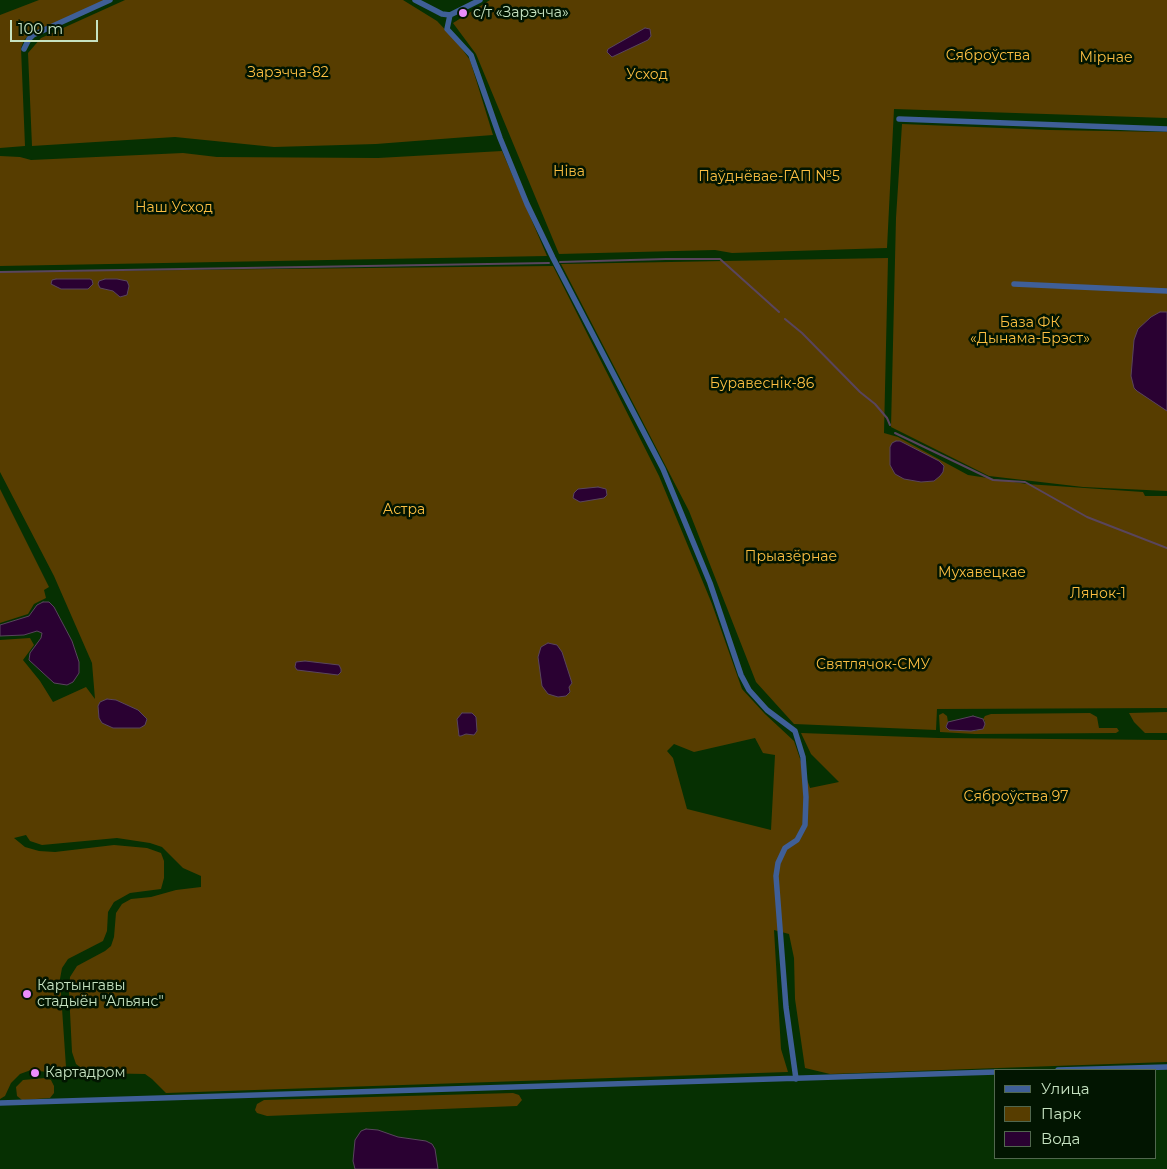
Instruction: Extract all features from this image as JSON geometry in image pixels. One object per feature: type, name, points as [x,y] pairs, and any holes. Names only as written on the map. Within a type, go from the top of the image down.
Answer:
[{"type":"street","points":[[24,49],[28,39],[34,35],[110,0]]},
{"type":"street","points":[[415,0],[442,14],[450,15],[480,0]]},
{"type":"street","points":[[450,15],[447,28],[471,55],[500,138],[527,204],[553,258],[663,469],[710,582],[741,675],[749,690],[764,707],[795,731],[803,757],[806,797],[805,826],[797,840],[785,848],[778,863],[776,876],[786,1007],[796,1079]]},
{"type":"street","points":[[899,119],[1167,129]]},
{"type":"street","points":[[1014,284],[1167,291]]},
{"type":"street","points":[[1094,1069],[1167,1067]]},
{"type":"street","points":[[0,1103],[994,1072]]},
{"type":"green space","points":[[39,0],[106,0],[30,34],[24,40],[21,48],[25,146],[0,148],[0,15]]},
{"type":"green space","name":"Зарэчча-82","points":[[125,0],[403,0],[437,21],[457,42],[470,60],[493,135],[376,144],[274,147],[175,137],[32,146],[28,53],[41,38]]},
{"type":"green space","points":[[490,0],[1167,0],[1167,118],[894,109],[887,248],[732,253],[715,250],[559,254],[476,54],[453,23]]},
{"type":"green space","name":"База ФК «Дынама-Брэст»","points":[[902,124],[1050,130],[1167,132],[1167,491],[1083,487],[989,476],[891,427],[896,218]]},
{"type":"green space","name":"Наш Усход","points":[[502,151],[547,256],[0,266],[0,156],[20,157],[31,160],[183,153],[217,157],[378,158]]},
{"type":"green space","points":[[888,258],[884,433],[898,437],[968,475],[1027,484],[1143,492],[1145,496],[1167,496],[1167,708],[937,709],[936,730],[794,724],[756,682],[689,511],[561,264]]},
{"type":"green space","points":[[553,266],[659,476],[712,604],[742,689],[794,741],[810,788],[839,782],[811,754],[801,733],[939,738],[1167,740],[1167,1062],[830,1074],[805,1068],[795,999],[794,958],[789,934],[774,930],[781,1049],[788,1072],[166,1093],[145,1074],[91,1073],[76,1064],[72,1052],[70,977],[77,966],[111,946],[114,937],[116,913],[122,904],[131,899],[201,887],[201,876],[183,868],[162,847],[150,843],[117,838],[42,845],[30,841],[26,835],[14,838],[25,847],[39,851],[55,852],[114,845],[147,848],[161,853],[164,861],[164,878],[161,889],[130,893],[114,902],[108,912],[107,931],[103,941],[68,959],[62,968],[60,979],[66,1067],[47,1072],[31,1070],[20,1074],[11,1083],[5,1096],[0,1099],[0,640],[30,638],[34,645],[23,660],[40,681],[53,702],[86,687],[95,699],[92,663],[54,576],[0,472],[0,272]],"holes":[[[755,738],[763,753],[775,755],[771,830],[687,809],[673,758],[667,751],[674,744],[694,752]]]},
{"type":"green space","points":[[0,489],[49,587],[44,590],[46,598],[34,604],[28,614],[0,623]]},
{"type":"green space","points":[[1167,712],[1167,733],[1145,733],[1134,722],[1129,713]]},
{"type":"green space","points":[[943,713],[947,716],[948,722],[946,727],[950,730],[976,731],[985,721],[983,719],[985,716],[991,714],[1090,713],[1097,717],[1099,728],[1117,728],[1119,731],[1116,733],[975,734],[940,732],[939,715]]},
{"type":"green space","points":[[45,1078],[51,1080],[54,1086],[54,1093],[50,1098],[22,1100],[17,1096],[16,1087],[23,1080]]},
{"type":"green space","points":[[513,1093],[519,1095],[522,1100],[517,1106],[267,1116],[257,1113],[255,1110],[257,1104],[264,1100]]},
{"type":"water","points":[[645,28],[650,29],[651,36],[648,40],[612,57],[607,52],[608,49]]},
{"type":"water","points":[[90,279],[93,284],[88,289],[61,289],[51,284],[52,280]]},
{"type":"water","points":[[105,279],[127,281],[129,286],[127,295],[120,297],[113,291],[100,288],[99,281]]},
{"type":"water","points":[[1160,312],[1167,312],[1167,411],[1137,391],[1134,388],[1131,376],[1134,340],[1138,329],[1151,317]]},
{"type":"water","points":[[896,441],[900,441],[939,461],[944,466],[943,472],[934,481],[921,482],[904,479],[895,474],[890,465],[890,447]]},
{"type":"water","points":[[598,487],[606,489],[607,495],[604,498],[580,502],[573,498],[574,493],[578,489]]},
{"type":"water","points":[[49,602],[54,607],[72,641],[79,662],[79,673],[73,682],[67,685],[54,683],[29,660],[30,653],[41,638],[42,633],[37,631],[24,635],[0,636],[0,625],[29,616],[37,605]]},
{"type":"water","points":[[548,643],[557,645],[562,652],[572,683],[569,687],[570,692],[566,696],[558,697],[548,694],[542,686],[538,657],[541,647]]},
{"type":"water","points":[[305,661],[339,665],[341,672],[338,675],[297,670],[295,667],[296,662]]},
{"type":"water","points":[[107,699],[116,700],[138,710],[147,719],[145,725],[140,728],[113,728],[102,723],[99,718],[98,706],[100,702]]},
{"type":"water","points":[[462,713],[472,713],[476,717],[477,731],[474,735],[466,734],[459,736],[457,719]]},
{"type":"water","points":[[973,716],[983,719],[985,724],[983,729],[971,731],[949,730],[946,727],[948,722]]},
{"type":"water","points":[[366,1129],[378,1130],[398,1137],[426,1141],[432,1144],[435,1149],[438,1169],[355,1169],[353,1161],[355,1140],[361,1131]]},
{"type":"waterway","points":[[560,262],[720,259],[779,312]]},
{"type":"waterway","points":[[0,272],[549,263]]},
{"type":"waterway","points":[[785,319],[802,333],[860,392],[875,404],[887,418],[890,425]]},
{"type":"waterway","points":[[895,433],[993,480],[1025,482],[1087,517],[1167,548]]},
{"type":"place","name":"с/т «Зарэчча»","points":[[463,13]]},
{"type":"place","name":"Картынгавы стадыён \"Альянс\"","points":[[27,994]]},
{"type":"place","name":"Картадром","points":[[35,1073]]},
{"type":"park label","name":"Сяброўства","points":[[988,56]]},
{"type":"park label","name":"Мірнае","points":[[1106,58]]},
{"type":"park label","name":"Усход","points":[[647,75]]},
{"type":"park label","name":"Ніва","points":[[569,172]]},
{"type":"park label","name":"Паўднёвае-ГАП №5","points":[[769,177]]},
{"type":"park label","name":"Буравеснік-86","points":[[762,384]]},
{"type":"park label","name":"Астра","points":[[404,510]]},
{"type":"park label","name":"Прыазёрнае","points":[[791,557]]},
{"type":"park label","name":"Мухавецкае","points":[[982,573]]},
{"type":"park label","name":"Лянок-1","points":[[1098,594]]},
{"type":"park label","name":"Святлячок-СМУ","points":[[873,665]]},
{"type":"park label","name":"Сяброўства 97","points":[[1016,797]]}]
